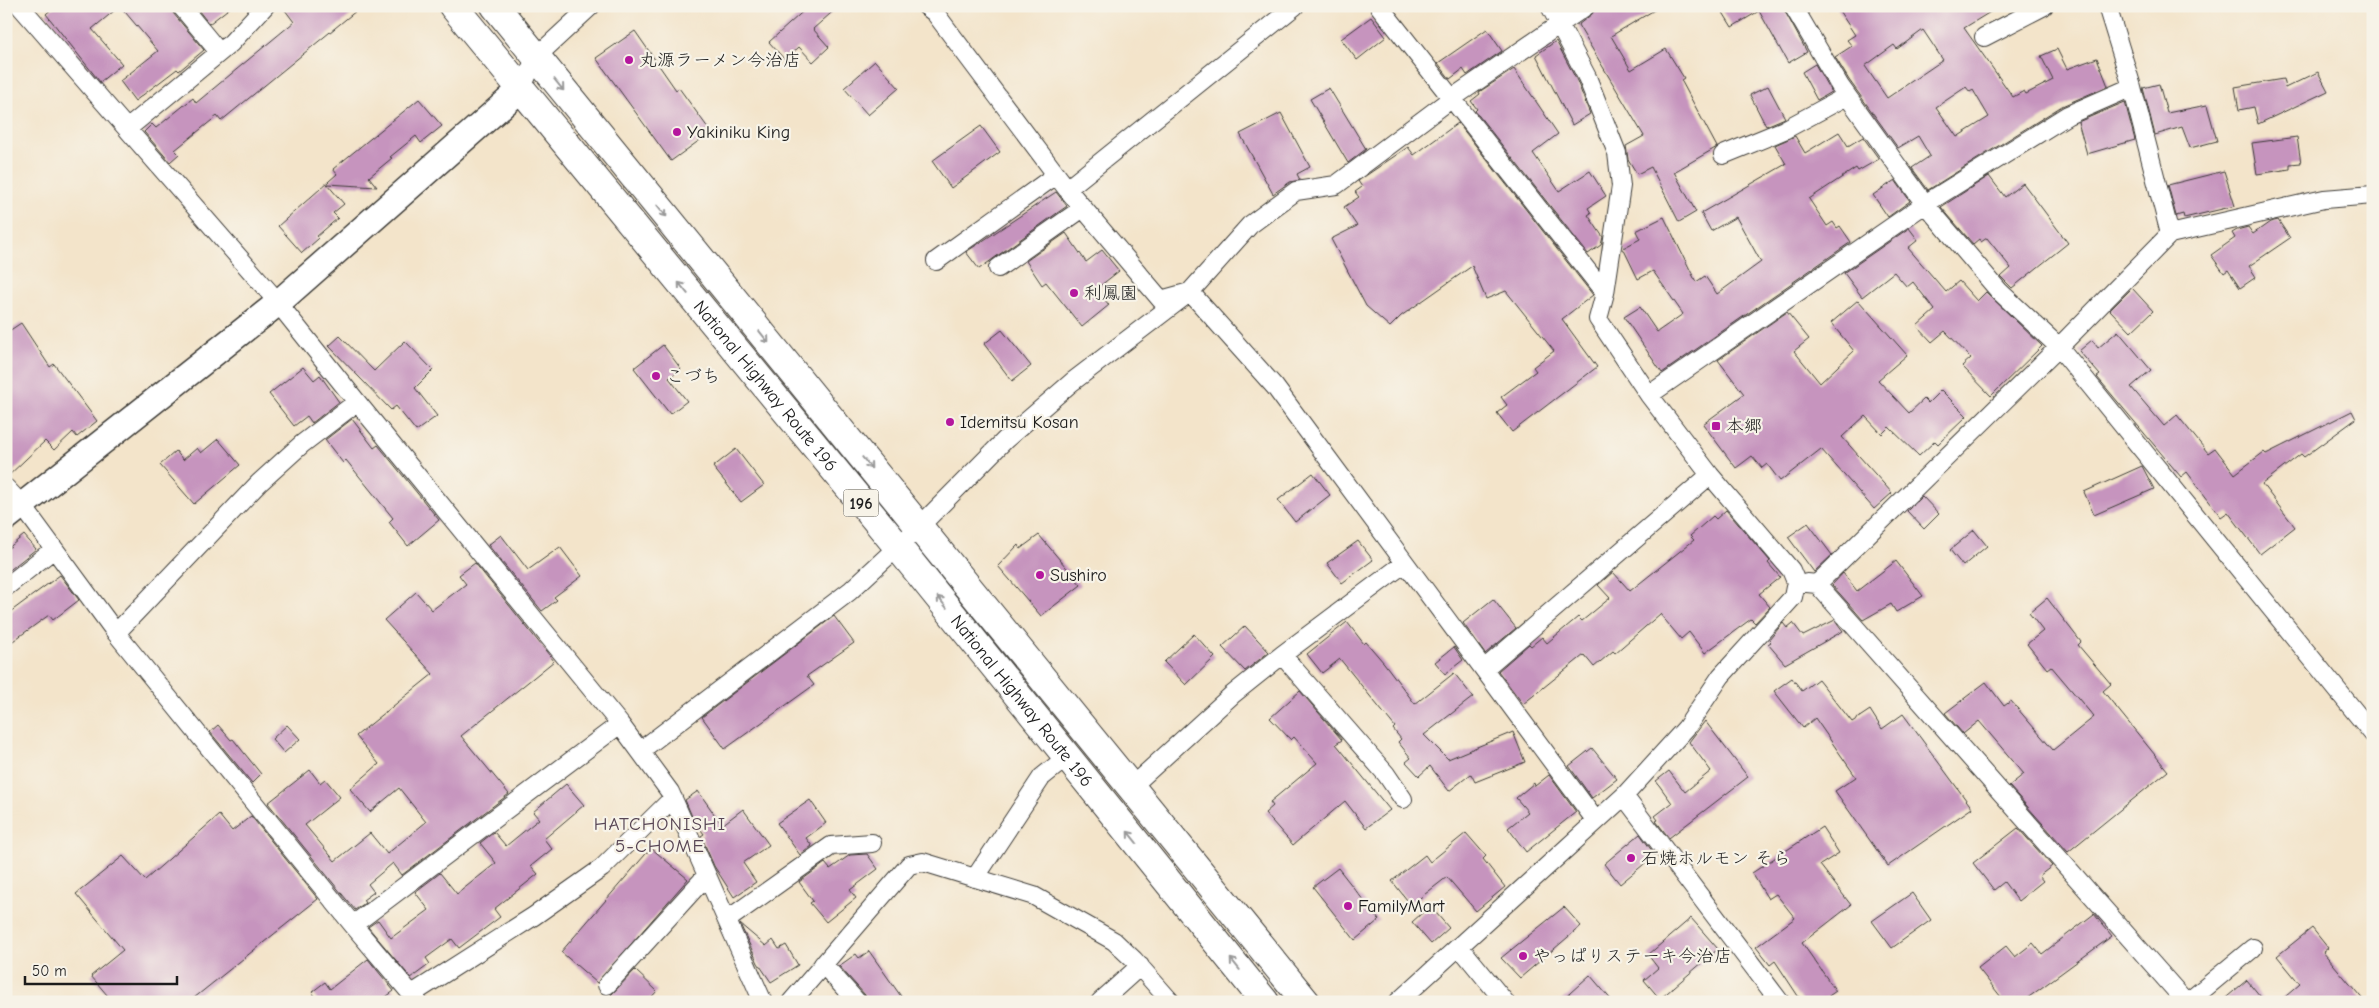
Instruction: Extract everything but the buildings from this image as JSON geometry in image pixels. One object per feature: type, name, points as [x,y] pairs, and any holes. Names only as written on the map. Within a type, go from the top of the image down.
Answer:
[{"type":"highway","name":"National Highway Route 196","points":[[454,6],[520,89],[898,547],[1265,1002]]},
{"type":"highway","name":"National Highway Route 196","points":[[495,6],[1306,1002]]},
{"type":"street","points":[[181,6],[219,52]]},
{"type":"street","points":[[127,129],[219,52],[265,6]]},
{"type":"street","points":[[591,6],[536,57],[520,89],[278,303],[12,504],[54,549],[116,633],[353,925],[415,998],[602,868],[672,798]]},
{"type":"street","points":[[926,6],[935,13],[1066,189],[1161,300],[1190,292]]},
{"type":"street","points":[[1066,189],[1295,6]]},
{"type":"street","points":[[1378,6],[1605,293]]},
{"type":"street","points":[[1398,1002],[1624,796],[1686,728],[1721,676],[1793,597],[1796,582],[1791,570],[1710,475],[1649,395],[1598,319],[1605,293],[1621,186],[1617,153],[1587,77],[1550,6]]},
{"type":"street","points":[[640,751],[850,591],[919,527],[1020,427],[1072,382],[1190,292],[1250,225],[1296,191],[1336,185],[1451,99],[1586,6]]},
{"type":"street","points":[[1793,6],[1847,96],[1926,204],[1999,291],[2059,347],[2373,734]]},
{"type":"street","points":[[1984,37],[2044,6]]},
{"type":"street","points":[[2107,6],[2132,88],[2170,234]]},
{"type":"street","points":[[25,8],[278,303],[356,402],[620,724],[672,798],[763,1002]]},
{"type":"street","points":[[1649,395],[1926,204],[2068,115],[2132,88]]},
{"type":"street","points":[[1723,155],[1784,130],[1847,96]]},
{"type":"street","points":[[936,261],[1056,175]]},
{"type":"street","points":[[1816,584],[2059,347],[2170,234],[2324,199],[2373,195]]},
{"type":"street","points":[[998,268],[1083,208]]},
{"type":"street","points":[[1190,292],[1275,387],[1596,821]]},
{"type":"street","points":[[116,633],[259,483],[302,444],[356,402]]},
{"type":"street","points":[[1484,669],[1710,475]]},
{"type":"street","points":[[6,587],[54,549]]},
{"type":"street","points":[[1131,787],[1232,695],[1405,563]]},
{"type":"street","points":[[1796,582],[1816,584],[2187,1002],[2253,948]]},
{"type":"street","points":[[1282,655],[1386,774],[1403,799]]},
{"type":"street","points":[[353,925],[620,724]]},
{"type":"street","points":[[976,878],[1042,777],[1067,757]]},
{"type":"street","points":[[1624,796],[1780,1002]]},
{"type":"street","points":[[727,920],[801,865],[831,846],[872,844]]},
{"type":"street","points":[[791,1002],[909,865],[923,862],[1034,896],[1114,941],[1140,966],[1172,1002]]},
{"type":"street","points":[[607,985],[707,875]]},
{"type":"street","points":[[1459,946],[1505,1002]]},
{"type":"street","points":[[823,964],[857,1002]]},
{"type":"street","points":[[1100,1002],[1140,966]]},
{"type":"place","name":"丸源ラーメン今治店","points":[[629,60]]},
{"type":"place","name":"Yakiniku King","points":[[677,132]]},
{"type":"place","name":"利鳳園","points":[[1074,293]]},
{"type":"place","name":"こづち","points":[[656,376]]},
{"type":"place","name":"Idemitsu Kosan","points":[[950,422]]},
{"type":"place","name":"本郷","points":[[1716,426]]},
{"type":"place","name":"Sushiro","points":[[1040,575]]},
{"type":"place","name":"石焼ホルモン そら","points":[[1631,858]]},
{"type":"place","name":"FamilyMart","points":[[1348,906]]},
{"type":"place","name":"やっぱりステーキ今治店","points":[[1523,956]]},
{"type":"district","name":"HATCHONISHI 5-CHOME","points":[[660,834]]}]
